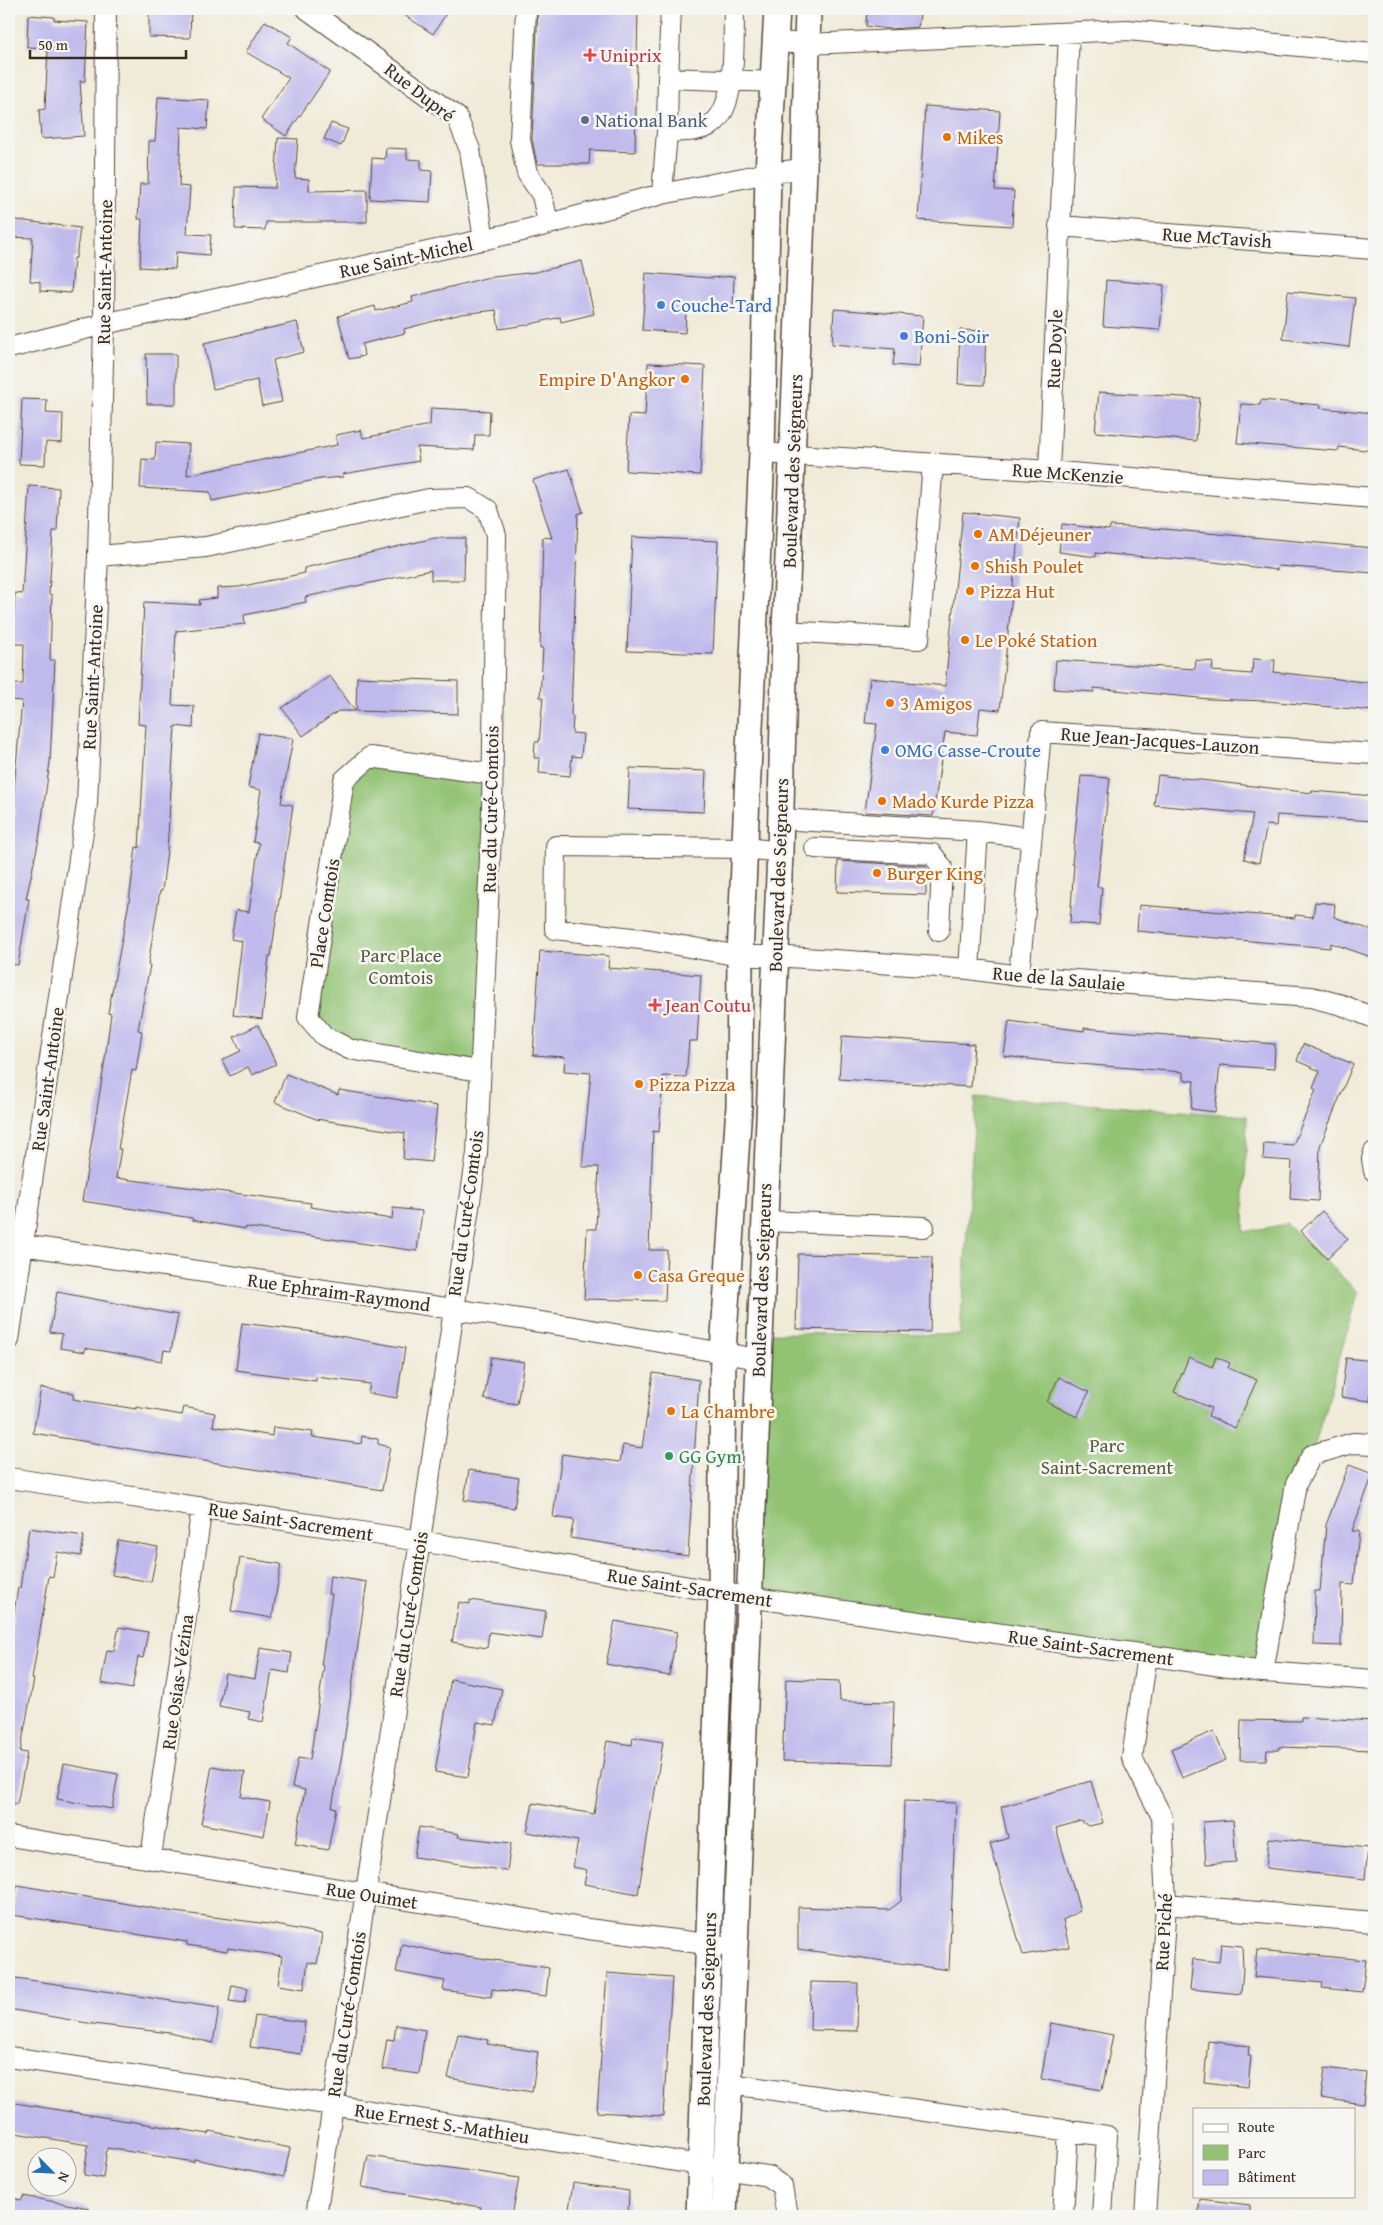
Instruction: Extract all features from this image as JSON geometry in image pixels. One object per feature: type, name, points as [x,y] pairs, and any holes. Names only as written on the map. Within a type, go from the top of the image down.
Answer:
[{"type":"main road","name":"Boulevard des Seigneurs","points":[[699,2216],[721,1593],[723,1351],[739,1106],[740,956],[762,453],[768,172],[777,9]]},
{"type":"main road","name":"Boulevard des Seigneurs","points":[[724,2216],[736,1947],[748,1597],[754,1508],[763,1221],[780,852],[785,631],[794,454],[808,9]]},
{"type":"main road","points":[[716,1741],[743,1742]]},
{"type":"main road","points":[[714,1802],[740,1804]]},
{"type":"street","name":"Rue Saint-Antoine","points":[[9,1340],[16,1244],[87,804],[98,556],[104,324],[106,9]]},
{"type":"street","name":"Rue Dupré","points":[[307,9],[457,117],[470,150],[484,240]]},
{"type":"street","points":[[526,9],[520,140],[527,173],[542,195],[548,223]]},
{"type":"street","points":[[662,194],[667,132],[671,9]]},
{"type":"street","points":[[667,132],[693,130],[711,125],[721,117],[726,105],[731,80],[734,9]]},
{"type":"street","points":[[776,42],[807,44],[1127,30],[1374,53]]},
{"type":"street","name":"Rue Doyle","points":[[1049,471],[1069,33]]},
{"type":"street","points":[[668,78],[774,82]]},
{"type":"street","name":"Rue Saint-Michel","points":[[9,348],[104,324],[484,240],[662,194],[768,172],[804,169]]},
{"type":"street","name":"Rue McTavish","points":[[1059,226],[1374,248]]},
{"type":"street","name":"Rue McKenzie","points":[[762,453],[1049,471],[1374,498]]},
{"type":"street","points":[[785,631],[919,639],[933,463]]},
{"type":"street","name":"Rue du Curé-Comtois","points":[[98,556],[206,546],[429,499],[469,498],[488,510],[496,535],[491,774],[492,812],[477,1153],[452,1309],[420,1541],[316,2216]]},
{"type":"street","name":"Rue Jean-Jacques-Lauzon","points":[[1019,976],[1041,732],[1374,754]]},
{"type":"street","name":"Place Comtois","points":[[480,1071],[349,1049],[324,1036],[308,1018],[344,780],[370,757],[491,774]]},
{"type":"street","points":[[780,820],[978,832],[1031,838]]},
{"type":"street","points":[[969,969],[978,832]]},
{"type":"street","name":"Rue de la Saulaie","points":[[746,848],[556,846],[554,929],[649,940],[740,956],[774,956],[969,969],[1019,976],[1311,997],[1342,1005],[1374,1018]]},
{"type":"street","points":[[746,848],[780,852]]},
{"type":"street","points":[[815,848],[932,854],[942,867],[939,930]]},
{"type":"street","points":[[1374,1152],[1372,1159],[1374,1171]]},
{"type":"street","points":[[763,1221],[924,1227]]},
{"type":"street","name":"Rue Ephraim-Raymond","points":[[16,1244],[723,1351],[758,1359]]},
{"type":"street","points":[[1263,1672],[1296,1484],[1312,1455],[1352,1442],[1374,1444]]},
{"type":"street","name":"Rue Saint-Sacrement","points":[[9,1478],[420,1541],[748,1597],[1263,1672],[1374,1680]]},
{"type":"street","name":"Rue Osias-Vézina","points":[[151,1857],[202,1507]]},
{"type":"street","name":"Rue Piché","points":[[1145,2216],[1166,1904],[1162,1816],[1132,1758],[1147,1655]]},
{"type":"street","name":"Rue Ouimet","points":[[9,1836],[151,1857],[365,1894],[708,1945],[736,1947]]},
{"type":"street","points":[[1166,1904],[1374,1922]]},
{"type":"street","name":"Rue Ernest S.-Mathieu","points":[[9,2057],[333,2105],[767,2176],[782,2186],[787,2216]]},
{"type":"street","points":[[730,2084],[1107,2136],[1102,2216]]},
{"type":"street","points":[[1063,2216],[1068,2130]]},
{"type":"green space","name":"Parc Place Comtois","points":[[370,757],[491,774],[479,1071],[349,1049],[308,1017],[344,780]]},
{"type":"green space","name":"Parc Saint-Sacrement","points":[[976,1096],[1247,1116],[1244,1232],[1287,1224],[1358,1292],[1312,1455],[1263,1672],[748,1597],[759,1333],[960,1335]]},
{"type":"building","points":[[149,9],[191,9],[190,38],[149,37]]},
{"type":"building","points":[[395,9],[449,9],[433,34]]},
{"type":"building","points":[[538,9],[638,9],[635,152],[590,150],[589,164],[537,164],[532,139]]},
{"type":"building","points":[[867,9],[921,9],[918,27],[889,29],[866,26]]},
{"type":"building","points":[[28,15],[54,17],[54,20],[88,22],[85,81],[80,81],[84,136],[41,139],[39,110],[45,109],[48,48],[27,47]]},
{"type":"building","points":[[265,21],[292,37],[288,43],[330,72],[286,136],[261,119],[289,78],[246,52]]},
{"type":"building","points":[[158,97],[209,100],[207,129],[181,127],[179,186],[190,187],[187,234],[211,235],[209,255],[176,252],[175,269],[140,267],[142,219],[138,219],[140,184],[148,184],[149,141],[155,141]]},
{"type":"building","points":[[925,106],[1000,111],[995,190],[1014,191],[1012,226],[918,220]]},
{"type":"building","points":[[331,123],[348,129],[341,146],[324,139]]},
{"type":"building","points":[[278,138],[298,139],[295,178],[309,179],[309,191],[367,190],[367,222],[266,222],[265,230],[235,229],[236,187],[275,188]]},
{"type":"building","points":[[386,148],[407,149],[407,159],[421,160],[421,170],[432,171],[430,202],[370,199],[372,158],[385,159]]},
{"type":"building","points":[[9,219],[80,228],[76,258],[74,258],[71,293],[40,291],[40,282],[30,281],[33,238],[9,237]]},
{"type":"building","points":[[582,261],[594,314],[561,322],[560,317],[499,329],[496,310],[461,314],[404,329],[405,333],[362,344],[364,356],[349,359],[338,316],[375,306],[376,311],[413,302],[412,297],[485,278],[536,272]]},
{"type":"building","points":[[646,273],[710,278],[734,276],[733,309],[686,309],[685,333],[642,330]]},
{"type":"building","points":[[1106,280],[1164,285],[1160,330],[1103,326]]},
{"type":"building","points":[[1288,291],[1355,298],[1349,347],[1283,339]]},
{"type":"building","points":[[834,309],[923,316],[919,367],[893,365],[895,349],[832,344]]},
{"type":"building","points":[[297,322],[304,352],[273,360],[282,402],[262,406],[257,380],[213,389],[204,343]]},
{"type":"building","points":[[960,330],[986,331],[984,385],[958,384]]},
{"type":"building","points":[[146,354],[176,354],[176,404],[147,404]]},
{"type":"building","points":[[648,363],[705,366],[700,475],[626,471],[629,415],[645,416]]},
{"type":"building","points":[[1099,392],[1200,398],[1196,441],[1095,432]]},
{"type":"building","points":[[22,399],[47,400],[46,413],[63,414],[62,443],[46,442],[45,465],[19,464]]},
{"type":"building","points":[[1261,400],[1321,405],[1320,408],[1374,413],[1374,451],[1339,447],[1338,451],[1237,443],[1241,404],[1260,405]]},
{"type":"building","points":[[431,408],[490,411],[489,435],[475,435],[474,450],[417,447],[419,461],[343,474],[343,477],[320,479],[212,501],[210,492],[140,488],[142,459],[155,460],[156,442],[189,444],[187,475],[337,445],[336,435],[361,430],[363,438],[430,425]]},
{"type":"building","points":[[569,469],[583,512],[578,514],[571,716],[573,717],[572,733],[583,734],[581,757],[572,756],[570,776],[539,773],[540,758],[534,758],[535,742],[539,742],[543,698],[540,697],[543,648],[540,648],[543,537],[552,538],[533,480]]},
{"type":"building","points":[[29,486],[59,488],[57,531],[53,531],[49,594],[52,595],[50,660],[55,660],[50,762],[39,839],[26,899],[29,899],[18,965],[9,964],[9,843],[15,810],[12,809],[22,701],[9,700],[10,684],[23,684],[24,644],[12,644],[15,593],[22,594]]},
{"type":"building","points":[[963,512],[1020,518],[1000,710],[980,708],[977,735],[945,732],[933,816],[865,812],[877,724],[865,723],[870,678],[945,686]]},
{"type":"building","points":[[1062,524],[1109,530],[1110,526],[1163,529],[1374,548],[1374,573],[1278,566],[1277,570],[1214,562],[1096,553],[1096,557],[1059,552]]},
{"type":"building","points":[[632,537],[718,541],[713,654],[627,651]]},
{"type":"building","points":[[435,538],[465,538],[464,580],[431,580],[431,570],[305,597],[306,602],[244,615],[245,624],[176,631],[172,705],[194,706],[193,728],[175,726],[167,851],[162,891],[160,891],[148,965],[150,965],[138,1030],[142,1031],[136,1071],[132,1070],[118,1149],[121,1149],[116,1178],[311,1203],[310,1207],[392,1219],[393,1208],[422,1211],[417,1251],[246,1227],[246,1229],[192,1220],[192,1218],[82,1201],[104,1066],[111,1014],[108,1013],[129,902],[136,847],[139,848],[146,725],[138,724],[144,602],[200,605],[199,600],[217,598],[217,588],[239,587],[305,573],[304,568]]},
{"type":"building","points":[[1253,659],[1275,660],[1274,672],[1374,683],[1374,711],[1267,701],[1209,699],[1094,688],[1094,692],[1054,689],[1056,660],[1195,669],[1196,660],[1213,662],[1212,671],[1252,674]]},
{"type":"building","points":[[330,676],[355,711],[338,711],[303,736],[282,708]]},
{"type":"building","points":[[357,677],[458,681],[458,714],[356,711]]},
{"type":"building","points":[[258,733],[293,739],[281,803],[293,805],[271,956],[269,956],[262,1019],[233,1015],[242,941],[231,939],[236,910],[249,912],[259,843],[253,842],[261,790],[248,787]]},
{"type":"building","points":[[630,768],[706,771],[704,812],[628,809]]},
{"type":"building","points":[[1158,775],[1312,793],[1312,791],[1374,796],[1374,821],[1277,815],[1276,826],[1267,825],[1259,863],[1244,859],[1253,814],[1154,805]]},
{"type":"building","points":[[1081,776],[1110,778],[1097,887],[1102,887],[1099,925],[1070,923],[1074,864],[1072,864]]},
{"type":"building","points":[[838,861],[926,866],[926,895],[837,892]]},
{"type":"building","points":[[1315,902],[1335,904],[1334,917],[1374,931],[1374,958],[1331,943],[1330,948],[1137,931],[1139,905],[1295,918],[1295,915],[1313,917]]},
{"type":"building","points":[[540,951],[609,956],[608,968],[701,975],[697,1041],[689,1041],[686,1077],[663,1076],[659,1132],[653,1131],[649,1250],[667,1250],[665,1301],[584,1299],[587,1229],[596,1229],[599,1167],[582,1167],[591,1073],[564,1071],[565,1057],[533,1055]]},
{"type":"building","points":[[1009,1021],[1084,1031],[1084,1028],[1275,1044],[1274,1069],[1220,1065],[1215,1112],[1191,1109],[1194,1081],[1183,1080],[1183,1072],[1053,1062],[1004,1056]]},
{"type":"building","points":[[258,1025],[276,1064],[252,1075],[248,1067],[230,1076],[222,1060],[241,1051],[234,1037]]},
{"type":"building","points":[[842,1036],[974,1044],[971,1087],[839,1079]]},
{"type":"building","points":[[1303,1044],[1353,1064],[1320,1146],[1318,1201],[1290,1199],[1292,1161],[1263,1159],[1264,1143],[1293,1145],[1316,1090],[1313,1088],[1320,1071],[1297,1061]]},
{"type":"building","points":[[286,1074],[338,1095],[339,1090],[437,1106],[431,1162],[403,1159],[405,1133],[316,1119],[275,1102]]},
{"type":"building","points":[[1322,1211],[1348,1239],[1327,1259],[1301,1231]]},
{"type":"building","points":[[798,1254],[932,1257],[930,1332],[796,1329]]},
{"type":"building","points":[[57,1292],[178,1315],[171,1351],[164,1350],[162,1361],[85,1348],[85,1352],[60,1348],[62,1334],[50,1332]]},
{"type":"building","points":[[242,1323],[323,1333],[405,1348],[397,1398],[368,1393],[370,1384],[316,1377],[316,1381],[236,1370]]},
{"type":"building","points":[[491,1357],[524,1362],[517,1404],[484,1399]]},
{"type":"building","points":[[1189,1357],[1212,1367],[1216,1357],[1230,1363],[1228,1368],[1257,1380],[1235,1428],[1208,1416],[1211,1408],[1174,1392]]},
{"type":"building","points":[[1346,1358],[1374,1361],[1370,1401],[1341,1397]]},
{"type":"building","points":[[653,1373],[699,1380],[688,1556],[570,1538],[574,1520],[553,1517],[562,1454],[620,1462],[623,1445],[642,1448]]},
{"type":"building","points":[[1059,1377],[1089,1392],[1077,1417],[1047,1402]]},
{"type":"building","points":[[41,1388],[74,1393],[73,1399],[136,1409],[136,1407],[182,1415],[184,1407],[215,1413],[213,1426],[272,1436],[273,1427],[313,1432],[312,1437],[361,1444],[362,1436],[378,1439],[378,1444],[390,1447],[382,1490],[33,1433]]},
{"type":"building","points":[[1349,1465],[1373,1474],[1352,1531],[1359,1531],[1354,1585],[1342,1584],[1341,1646],[1314,1645],[1315,1591],[1320,1591],[1326,1525]]},
{"type":"building","points":[[469,1470],[519,1478],[514,1508],[464,1500]]},
{"type":"building","points":[[29,1528],[84,1536],[81,1556],[57,1552],[53,1577],[49,1576],[32,1679],[34,1679],[20,1752],[27,1753],[17,1804],[9,1803],[9,1642],[18,1588],[20,1588]]},
{"type":"building","points":[[118,1540],[158,1547],[151,1582],[112,1575]]},
{"type":"building","points":[[240,1558],[281,1564],[272,1618],[231,1611]]},
{"type":"building","points":[[330,1576],[367,1582],[342,1755],[332,1807],[336,1808],[328,1850],[295,1844],[305,1790],[292,1787],[298,1758],[310,1760],[324,1666],[321,1665],[332,1594],[328,1594]]},
{"type":"building","points":[[470,1600],[546,1611],[542,1639],[489,1632],[487,1648],[452,1642],[459,1602],[470,1604]]},
{"type":"building","points":[[615,1621],[677,1632],[669,1676],[606,1664]]},
{"type":"building","points":[[119,1627],[148,1632],[143,1658],[138,1657],[132,1689],[101,1683],[107,1650],[114,1651]]},
{"type":"building","points":[[260,1648],[292,1653],[289,1673],[272,1670],[263,1722],[248,1719],[250,1712],[219,1706],[225,1673],[255,1679]]},
{"type":"building","points":[[451,1679],[502,1689],[495,1725],[477,1722],[468,1777],[435,1772]]},
{"type":"building","points":[[786,1679],[839,1681],[840,1701],[894,1702],[892,1764],[782,1761]]},
{"type":"building","points":[[1301,1717],[1374,1721],[1374,1750],[1279,1747],[1279,1750],[1267,1750],[1266,1760],[1240,1760],[1241,1720],[1301,1721]]},
{"type":"building","points":[[1214,1731],[1226,1760],[1182,1778],[1171,1749]]},
{"type":"building","points":[[633,1737],[663,1742],[638,1894],[584,1884],[587,1870],[573,1867],[578,1841],[527,1832],[533,1803],[594,1814],[607,1741],[632,1745]]},
{"type":"building","points":[[64,1764],[118,1774],[112,1809],[57,1799]]},
{"type":"building","points":[[212,1766],[245,1772],[241,1797],[270,1802],[264,1836],[201,1824]]},
{"type":"building","points":[[1091,1781],[1103,1823],[1088,1826],[1081,1821],[1056,1828],[1080,1911],[1063,1920],[1069,1947],[1023,1955],[990,1844],[1008,1838],[1001,1807]]},
{"type":"building","points":[[904,1801],[956,1803],[949,1970],[798,1949],[798,1907],[889,1910],[901,1901]]},
{"type":"building","points":[[1233,1820],[1236,1862],[1206,1864],[1203,1822]]},
{"type":"building","points":[[419,1827],[459,1834],[458,1837],[511,1843],[507,1871],[414,1857]]},
{"type":"building","points":[[1269,1838],[1368,1848],[1365,1879],[1266,1868]]},
{"type":"building","points":[[17,1885],[175,1912],[276,1925],[322,1934],[317,1964],[308,1962],[304,1989],[278,1985],[282,1956],[228,1948],[227,1951],[187,1945],[187,1942],[12,1915]]},
{"type":"building","points":[[402,1944],[439,1952],[549,1968],[546,1996],[492,1989],[491,1997],[443,1990],[445,1981],[396,1972]]},
{"type":"building","points":[[1221,1944],[1242,1946],[1241,1994],[1190,1989],[1193,1959],[1219,1962]]},
{"type":"building","points":[[1257,1950],[1366,1960],[1362,1992],[1322,1988],[1323,1983],[1254,1977]]},
{"type":"building","points":[[607,1973],[672,1978],[663,2116],[597,2112]]},
{"type":"building","points":[[9,1977],[219,2008],[213,2043],[170,2033],[93,2024],[9,2009]]},
{"type":"building","points":[[811,1982],[858,1983],[857,2031],[810,2030]]},
{"type":"building","points":[[232,1985],[248,1988],[245,2003],[229,2001]]},
{"type":"building","points":[[255,2016],[305,2022],[301,2054],[250,2047]]},
{"type":"building","points":[[1051,2023],[1113,2035],[1102,2090],[1041,2079]]},
{"type":"building","points":[[396,2025],[425,2030],[419,2074],[382,2069],[387,2039],[394,2040]]},
{"type":"building","points":[[458,2034],[488,2040],[487,2044],[538,2052],[532,2092],[448,2078]]},
{"type":"building","points":[[1208,2041],[1249,2046],[1248,2056],[1251,2056],[1248,2087],[1204,2082]]},
{"type":"building","points":[[1325,2068],[1366,2073],[1363,2104],[1321,2098]]},
{"type":"building","points":[[9,2102],[209,2134],[210,2131],[290,2148],[284,2177],[194,2159],[194,2162],[107,2148],[103,2178],[84,2175],[88,2145],[9,2132]]},
{"type":"building","points":[[368,2156],[519,2178],[512,2216],[479,2216],[481,2207],[362,2187]]},
{"type":"building","points":[[573,2183],[629,2191],[628,2216],[568,2216]]},
{"type":"building","points":[[23,2196],[89,2208],[88,2216],[9,2216],[9,2198],[22,2200]]},
{"type":"building","points":[[1200,2199],[1250,2205],[1250,2216],[1198,2216]]},
{"type":"place","name":"Uniprix","points":[[590,55]]},
{"type":"place","name":"National Bank","points":[[585,120]]},
{"type":"place","name":"Mikes","points":[[947,137]]},
{"type":"place","name":"Couche-Tard","points":[[661,305]]},
{"type":"place","name":"Boni-Soir","points":[[904,336]]},
{"type":"place","name":"Empire D'Angkor","points":[[685,379]]},
{"type":"place","name":"AM Déjeuner","points":[[978,534]]},
{"type":"place","name":"Shish Poulet","points":[[975,566]]},
{"type":"place","name":"Pizza Hut","points":[[970,591]]},
{"type":"place","name":"Le Poké Station","points":[[965,640]]},
{"type":"place","name":"3 Amigos","points":[[890,703]]},
{"type":"place","name":"OMG Casse-Croute","points":[[885,750]]},
{"type":"place","name":"Mado Kurde Pizza","points":[[882,801]]},
{"type":"place","name":"Burger King","points":[[877,873]]},
{"type":"place","name":"Jean Coutu","points":[[655,1005]]},
{"type":"place","name":"Pizza Pizza","points":[[639,1084]]},
{"type":"place","name":"Casa Greque","points":[[638,1275]]},
{"type":"place","name":"La Chambre","points":[[671,1411]]},
{"type":"place","name":"GG Gym","points":[[669,1456]]}]
